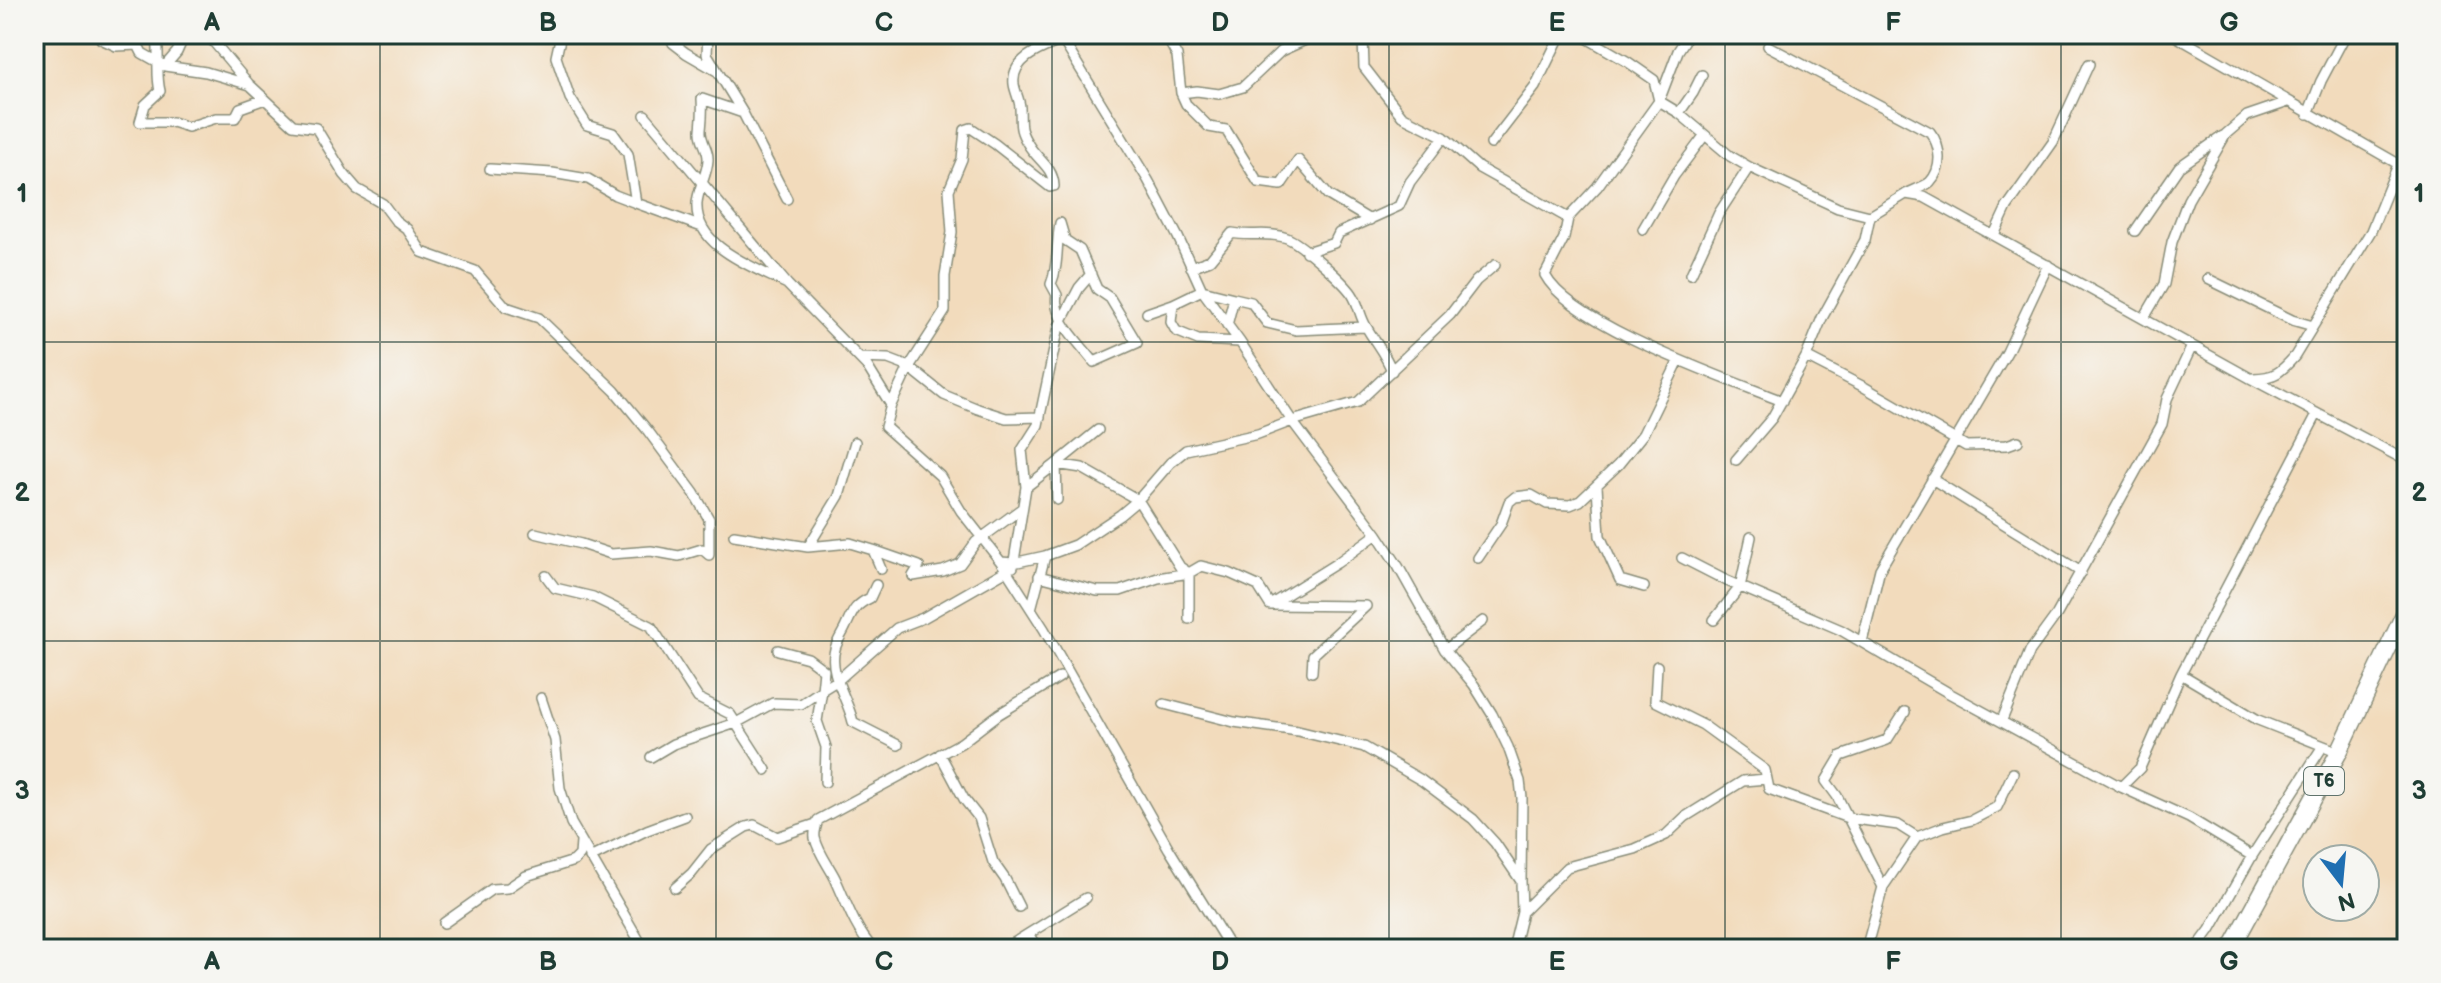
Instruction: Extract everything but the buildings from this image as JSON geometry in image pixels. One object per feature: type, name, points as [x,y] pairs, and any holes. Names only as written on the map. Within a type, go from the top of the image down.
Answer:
[{"type":"highway","name":"T6","points":[[2231,949],[2339,752],[2407,608]]},
{"type":"street","points":[[104,34],[101,39],[116,46],[138,45],[142,53],[161,64],[206,72],[250,85]]},
{"type":"street","points":[[156,34],[161,64],[157,78],[160,91],[145,105],[140,122],[172,122],[188,127],[216,118],[235,118],[240,108],[265,99]]},
{"type":"street","points":[[161,64],[177,52],[185,34]]},
{"type":"street","points":[[203,34],[212,40],[250,85],[293,125],[316,128],[344,174],[357,189],[383,204],[395,220],[407,229],[422,252],[475,271],[506,307],[539,318],[615,391],[648,431],[709,519],[709,555],[702,549],[679,556],[651,551],[611,554],[535,533]]},
{"type":"street","points":[[566,34],[560,39],[556,57],[570,98],[587,125],[613,133],[628,154],[636,203]]},
{"type":"street","points":[[671,34],[673,43],[720,73]]},
{"type":"street","points":[[708,34],[707,54],[743,113],[787,199]]},
{"type":"street","points":[[1165,34],[1177,56],[1181,93],[1186,104],[1209,127],[1226,130],[1258,182],[1281,185],[1298,160],[1328,195],[1370,220]]},
{"type":"street","points":[[1181,93],[1197,91],[1219,94],[1243,87],[1281,51],[1319,34]]},
{"type":"street","points":[[1368,34],[1363,38],[1364,67],[1402,116],[1444,137],[1479,168],[1568,218]]},
{"type":"street","points":[[1491,144],[1535,87],[1561,34]]},
{"type":"street","points":[[1580,34],[1654,80],[1659,101],[1679,113],[1730,156],[1838,208],[1870,216],[1929,183],[1938,167],[1937,141],[1930,132],[1768,46]]},
{"type":"street","points":[[1689,34],[1678,51],[1659,101],[1597,187],[1568,218],[1564,238],[1545,275],[1551,286],[1603,324],[1679,360],[1782,401]]},
{"type":"street","points":[[2172,34],[2403,167],[2371,231],[2295,356],[2283,370],[2270,378],[2250,378]]},
{"type":"street","points":[[2308,114],[2321,81],[2346,34]]},
{"type":"street","points":[[1231,949],[1169,849],[1008,568],[961,511],[935,470],[885,427],[891,405],[909,367],[946,309],[945,284],[952,232],[949,190],[962,159],[965,130],[971,128],[1050,187],[1054,186],[1051,170],[1031,149],[1020,128],[1020,106],[1014,78],[1020,63],[1062,36],[1148,180],[1202,290],[1292,421],[1377,534],[1445,650],[1483,698],[1515,763],[1522,798],[1522,912],[1518,947]]},
{"type":"street","points":[[1994,235],[2007,207],[2053,142],[2089,64]]},
{"type":"street","points":[[1679,113],[1702,75]]},
{"type":"street","points":[[702,227],[697,206],[708,158],[701,133],[704,121],[702,99],[743,113]]},
{"type":"street","points":[[2135,231],[2179,167],[2247,116],[2288,102]]},
{"type":"street","points":[[645,115],[788,285],[859,358],[891,405]]},
{"type":"street","points":[[2144,318],[2164,284],[2173,239],[2188,200],[2226,134]]},
{"type":"street","points":[[1643,229],[1674,176],[1704,136]]},
{"type":"street","points":[[1306,252],[1334,243],[1339,233],[1399,206],[1410,182],[1444,137]]},
{"type":"street","points":[[1691,274],[1719,213],[1749,167]]},
{"type":"street","points":[[490,169],[588,179],[615,195],[702,227],[723,250],[788,285]]},
{"type":"street","points":[[1906,194],[1924,197],[2250,378],[2407,461]]},
{"type":"street","points":[[1736,460],[1772,418],[1782,401],[1806,357],[1822,318],[1865,240],[1870,216]]},
{"type":"street","points":[[1060,223],[1065,240],[1080,250],[1091,274],[1097,289],[1110,298],[1137,343],[1094,362],[1061,319],[1055,306],[1057,295],[1051,284],[1057,270],[1056,247],[1060,223]]},
{"type":"street","points":[[1191,267],[1210,260],[1232,233],[1287,238],[1322,263],[1352,294],[1365,327],[1385,352],[1392,371]]},
{"type":"street","points":[[651,757],[673,744],[736,723],[773,703],[801,704],[838,680],[897,628],[923,618],[1008,568],[1075,545],[1138,500],[1152,481],[1186,450],[1258,434],[1354,404],[1372,391],[1450,315],[1476,281],[1495,265]]},
{"type":"street","points":[[1862,642],[1880,569],[2007,352],[2048,265]]},
{"type":"street","points":[[1008,568],[1026,487],[1022,450],[1040,417],[1061,319],[1091,274]]},
{"type":"street","points":[[2208,279],[2292,320],[2313,326]]},
{"type":"street","points":[[1147,313],[1202,290],[1251,302],[1267,323],[1296,330],[1365,327]]},
{"type":"street","points":[[1227,325],[1234,298]]},
{"type":"street","points":[[1173,304],[1171,322],[1176,331],[1198,340],[1240,342]]},
{"type":"street","points":[[2002,720],[2030,651],[2057,614],[2162,424],[2167,399],[2192,346]]},
{"type":"street","points":[[1806,357],[1966,446],[2007,445],[2018,441]]},
{"type":"street","points":[[859,358],[888,359],[909,367],[944,395],[978,409],[1006,418],[1040,417]]},
{"type":"street","points":[[1478,558],[1501,524],[1509,502],[1515,497],[1531,495],[1547,504],[1570,505],[1580,501],[1597,486],[1643,434],[1679,360]]},
{"type":"street","points":[[2121,787],[2140,768],[2181,674],[2317,414]]},
{"type":"street","points":[[1026,487],[1098,430]]},
{"type":"street","points":[[808,547],[839,496],[855,442]]},
{"type":"street","points":[[1056,464],[1082,468],[1138,500],[1180,567],[1189,573]]},
{"type":"street","points":[[1056,464],[1057,500]]},
{"type":"street","points":[[1932,479],[2081,572]]},
{"type":"street","points":[[1597,486],[1600,536],[1620,580],[1644,587]]},
{"type":"street","points":[[1580,501],[1598,510]]},
{"type":"street","points":[[734,535],[808,547],[850,543],[919,566],[912,574],[922,576],[960,564],[973,544],[1021,509]]},
{"type":"street","points":[[1270,605],[1377,534]]},
{"type":"street","points":[[1714,620],[1740,587],[1751,537]]},
{"type":"street","points":[[873,550],[881,569]]},
{"type":"street","points":[[1031,609],[1045,556]]},
{"type":"street","points":[[1682,558],[1740,587],[1841,630],[1947,692],[2121,787],[2189,818],[2252,856]]},
{"type":"street","points":[[1039,576],[1097,591],[1120,591],[1158,578],[1189,573],[1201,566],[1229,573],[1258,586],[1270,605]]},
{"type":"street","points":[[1189,573],[1189,619]]},
{"type":"street","points":[[546,576],[555,588],[593,597],[651,626],[698,698],[730,714],[766,770]]},
{"type":"street","points":[[876,585],[870,598],[857,604],[834,650],[834,668],[850,706],[853,722],[898,745]]},
{"type":"street","points":[[1270,605],[1366,606],[1313,655],[1312,672]]},
{"type":"street","points":[[1445,650],[1483,621]]},
{"type":"street","points":[[778,650],[808,658],[824,670],[817,721],[826,747],[825,782]]},
{"type":"street","points":[[1657,666],[1655,701],[1703,725],[1765,770],[1769,789],[1848,818],[1898,825],[1917,837]]},
{"type":"street","points":[[2181,674],[2258,720],[2339,752]]},
{"type":"street","points":[[675,888],[711,849],[750,825],[777,837],[816,824],[823,816],[961,743],[999,714],[1060,677]]},
{"type":"street","points":[[541,698],[555,740],[560,788],[571,823],[644,949]]},
{"type":"street","points":[[1164,704],[1234,722],[1298,731],[1364,747],[1421,780],[1473,819],[1495,843],[1521,881]]},
{"type":"street","points":[[1883,887],[1826,781],[1841,756],[1887,740],[1905,712]]},
{"type":"street","points":[[2196,949],[2323,746]]},
{"type":"street","points":[[940,754],[964,799],[979,818],[993,862],[1019,907]]},
{"type":"street","points":[[1866,949],[1883,887],[1917,837],[1972,820],[1997,807],[2013,773]]},
{"type":"street","points":[[1522,912],[1567,867],[1635,849],[1666,835],[1685,817],[1743,781],[1767,779]]},
{"type":"street","points":[[590,858],[647,830],[685,816]]},
{"type":"street","points":[[816,824],[816,842],[836,880],[849,915],[873,949]]},
{"type":"street","points":[[444,923],[492,889],[508,888],[526,876],[574,861],[580,855],[581,842]]},
{"type":"street","points":[[1004,949],[1086,898]]},
{"type":"street","points":[[1028,934],[1038,949]]}]
